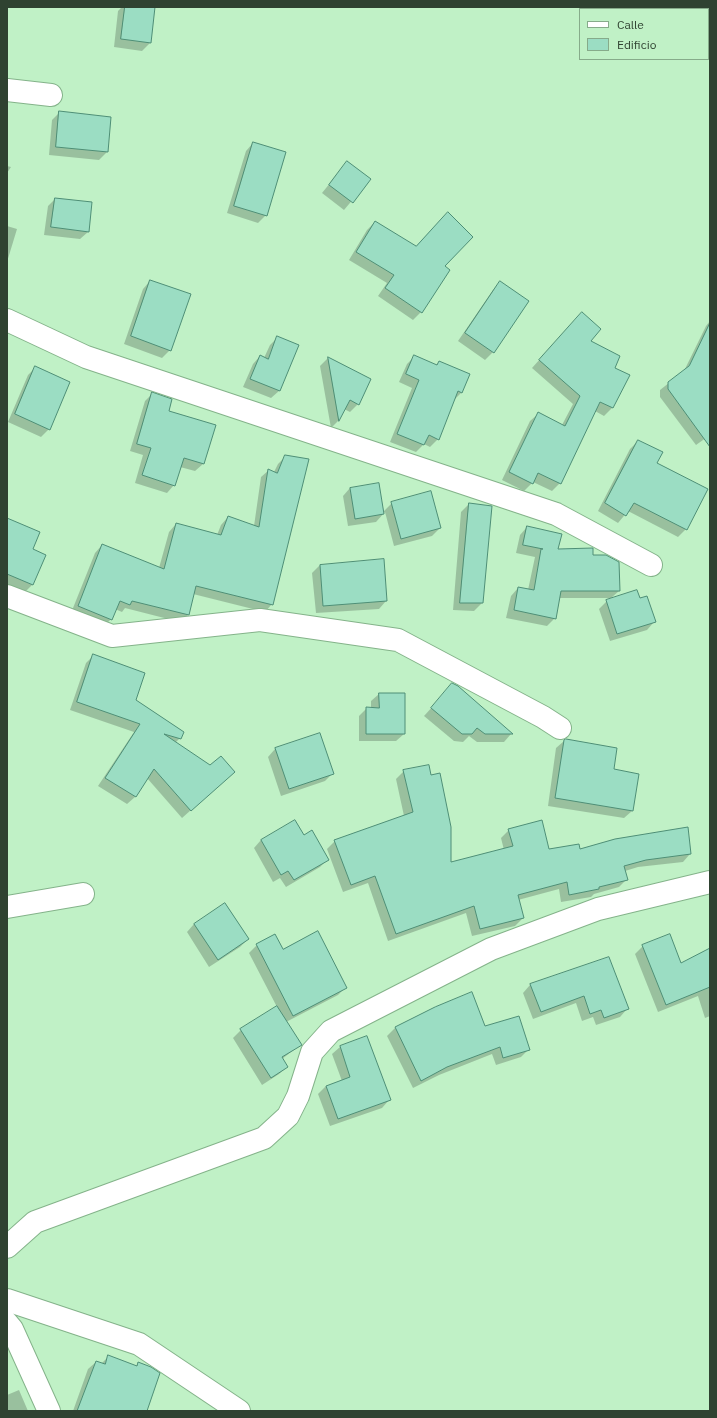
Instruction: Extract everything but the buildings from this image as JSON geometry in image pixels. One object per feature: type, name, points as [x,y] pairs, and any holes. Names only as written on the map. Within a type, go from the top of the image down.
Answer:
[{"type":"street","points":[[7,90],[51,96]]},
{"type":"street","points":[[7,320],[86,357],[556,514],[651,565]]},
{"type":"street","points":[[7,596],[112,636],[260,620],[398,640],[543,717],[560,728]]},
{"type":"street","points":[[7,1247],[35,1222],[264,1138],[288,1116],[298,1096],[312,1052],[331,1031],[491,949],[598,908],[710,882]]},
{"type":"street","points":[[7,907],[83,894]]},
{"type":"street","points":[[7,1300],[139,1344],[239,1411]]},
{"type":"street","points":[[7,1324],[12,1329],[49,1411]]}]
